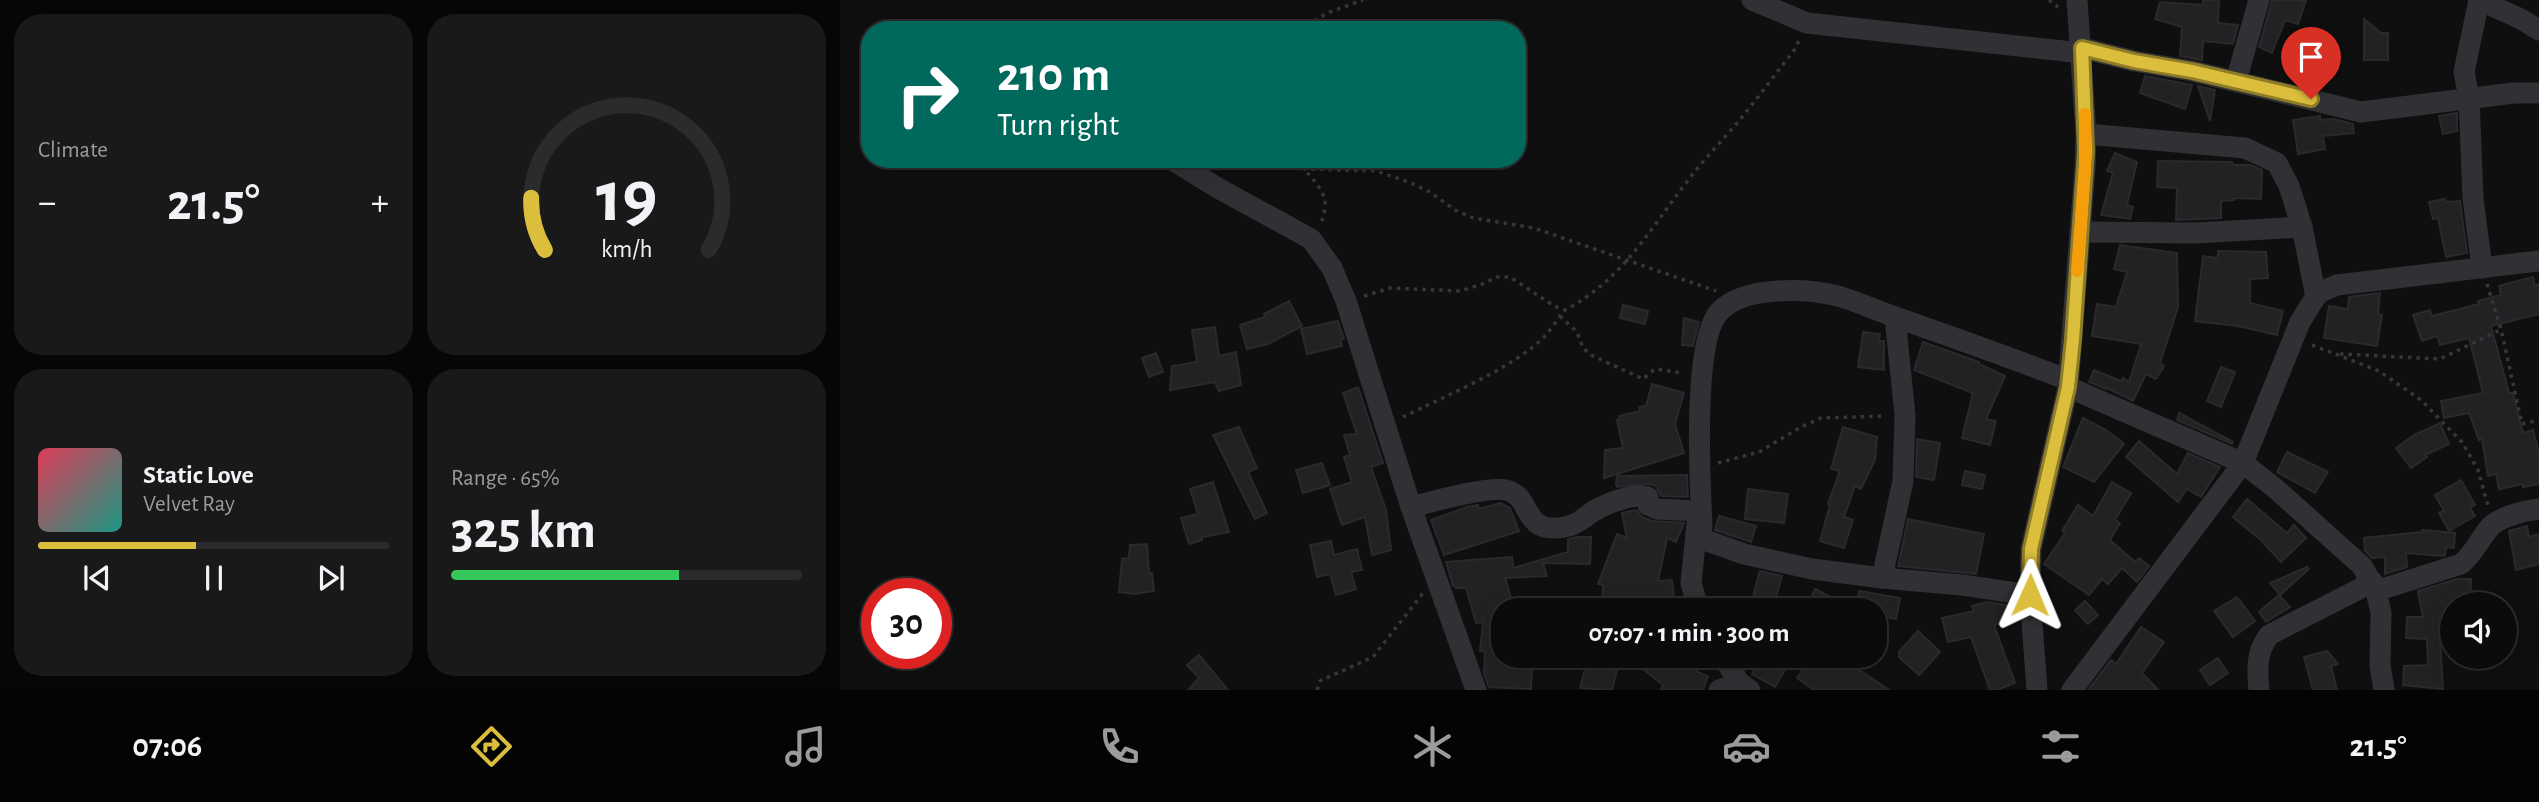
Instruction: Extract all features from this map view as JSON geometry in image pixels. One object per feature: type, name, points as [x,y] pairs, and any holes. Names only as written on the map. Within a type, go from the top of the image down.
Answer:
[{"type":"street","points":[[1752,0],[1807,23],[2082,51],[2236,81],[2361,111],[2469,97],[2539,93]]},
{"type":"street","points":[[2037,690],[2030,595],[2031,549],[2068,383],[2086,134],[2077,0]]},
{"type":"street","points":[[2236,81],[2259,0]]},
{"type":"street","points":[[2482,268],[2473,198],[2469,97],[2464,72],[2479,0],[2539,30]]},
{"type":"street","points":[[2086,134],[2245,148],[2277,163],[2289,186],[2302,227],[2316,297]]},
{"type":"street","points":[[1185,168],[1311,239],[1332,268],[1346,301],[1411,507],[1476,690]]},
{"type":"street","points":[[2080,232],[2197,233],[2302,227]]},
{"type":"street","points":[[2072,690],[2243,463],[2300,322],[2318,293],[2337,285],[2539,261]]},
{"type":"street","points":[[1702,539],[1699,467],[1703,375],[1707,341],[1719,312],[1738,299],[1767,292],[1836,296],[1969,342],[2068,383],[2243,463],[2362,566],[2374,587],[2381,613],[2380,665],[2384,690]]},
{"type":"street","points":[[1882,579],[1903,481],[1905,415],[1895,317]]},
{"type":"street","points":[[1411,507],[1506,490],[1518,496],[1532,520],[1544,527],[1571,526],[1601,507],[1637,495],[1648,497],[1648,505],[1657,509],[1698,511]]},
{"type":"street","points":[[2259,690],[2258,658],[2261,646],[2269,635],[2374,587],[2461,564],[2471,556],[2493,524],[2539,509]]},
{"type":"street","points":[[1698,511],[1702,539]]},
{"type":"street","points":[[1695,598],[1691,583],[1698,511]]},
{"type":"street","points":[[1702,539],[1744,554],[1812,569],[2030,595]]},
{"type":"street","points":[[1719,690],[1745,687],[1731,668]]},
{"type":"path","points":[[1314,21],[1327,13],[1363,0]]},
{"type":"path","points":[[1385,426],[1516,358],[1544,337],[1565,310],[1588,297],[1613,277],[1656,226],[1686,182],[1795,49],[1807,23]]},
{"type":"path","points":[[1303,169],[1376,172],[1409,182],[1463,215],[1534,228],[1738,299]]},
{"type":"path","points":[[1303,169],[1324,192],[1326,199],[1325,212],[1311,239]]},
{"type":"path","points":[[2482,268],[2501,329],[2522,425],[2539,420]]},
{"type":"path","points":[[1346,301],[1390,288],[1460,291],[1496,277],[1510,277],[1554,306],[1565,310]]},
{"type":"path","points":[[1560,316],[1577,332],[1583,348],[1591,355],[1643,379],[1655,369],[1703,375]]},
{"type":"path","points":[[2334,354],[2440,359],[2501,329]]},
{"type":"path","points":[[2294,338],[2379,370],[2421,400],[2462,442],[2478,470],[2493,524]]},
{"type":"path","points":[[1699,467],[1759,452],[1821,418],[1905,415]]},
{"type":"path","points":[[1317,690],[1320,681],[1373,657],[1436,578]]},
{"type":"building","points":[[2203,0],[2219,0],[2218,23],[2238,25],[2233,44],[2203,41],[2202,60],[2180,56],[2182,27],[2155,19],[2160,2],[2203,5]]},
{"type":"building","points":[[2272,0],[2306,0],[2298,24],[2285,20],[2272,53],[2259,47]]},
{"type":"building","points":[[2364,19],[2381,33],[2388,33],[2388,60],[2364,60]]},
{"type":"building","points":[[2145,76],[2192,85],[2185,109],[2140,93]]},
{"type":"building","points":[[2198,86],[2215,90],[2210,121]]},
{"type":"building","points":[[2457,113],[2457,131],[2443,134],[2439,116]]},
{"type":"building","points":[[2320,116],[2320,120],[2334,119],[2353,124],[2354,133],[2323,136],[2325,149],[2298,154],[2293,120]]},
{"type":"building","points":[[2115,153],[2137,162],[2127,205],[2133,207],[2130,219],[2101,215],[2113,173],[2107,171]]},
{"type":"building","points":[[2158,161],[2232,162],[2233,165],[2251,165],[2262,170],[2261,199],[2234,198],[2221,201],[2221,218],[2176,220],[2177,188],[2157,187]]},
{"type":"building","points":[[2445,199],[2446,202],[2460,201],[2467,253],[2446,257],[2438,218],[2433,219],[2429,202]]},
{"type":"building","points":[[2120,245],[2177,253],[2178,307],[2160,363],[2164,366],[2156,379],[2146,374],[2133,401],[2089,382],[2094,370],[2129,382],[2141,344],[2092,336],[2097,304],[2116,307],[2127,272],[2114,269]]},
{"type":"building","points":[[2218,251],[2266,252],[2268,278],[2250,279],[2250,303],[2283,311],[2277,335],[2238,326],[2195,321],[2203,256],[2218,258]]},
{"type":"building","points":[[2533,277],[2535,286],[2539,284],[2539,314],[2491,326],[2523,433],[2533,430],[2539,453],[2539,484],[2499,489],[2496,474],[2488,476],[2482,439],[2479,440],[2469,413],[2444,418],[2441,401],[2483,393],[2469,338],[2440,345],[2437,336],[2422,341],[2413,315],[2430,310],[2432,316],[2479,304],[2478,301],[2501,295],[2499,286]]},
{"type":"building","points":[[2380,293],[2378,314],[2382,315],[2377,346],[2324,338],[2329,306],[2348,309],[2349,297]]},
{"type":"building","points":[[1289,301],[1302,326],[1268,344],[1247,349],[1240,325],[1265,317],[1264,314]]},
{"type":"building","points":[[1623,305],[1648,311],[1645,324],[1620,318]]},
{"type":"building","points":[[1684,318],[1699,322],[1693,346],[1682,345]]},
{"type":"building","points":[[1338,321],[1344,339],[1340,340],[1342,346],[1307,354],[1301,329]]},
{"type":"building","points":[[1215,327],[1219,356],[1236,352],[1241,385],[1219,391],[1215,382],[1170,390],[1172,366],[1197,362],[1192,330]]},
{"type":"building","points":[[1863,332],[1880,334],[1879,341],[1884,341],[1884,370],[1858,367]]},
{"type":"building","points":[[1923,342],[1979,362],[2005,376],[1986,419],[1996,421],[1990,445],[1962,438],[1973,393],[1914,370]]},
{"type":"building","points":[[1156,353],[1163,372],[1149,377],[1142,358]]},
{"type":"building","points":[[2221,367],[2235,372],[2221,407],[2207,401]]},
{"type":"building","points":[[1652,384],[1684,393],[1675,424],[1684,453],[1604,478],[1605,450],[1623,448],[1617,420],[1620,419],[1619,416],[1640,411],[1639,407],[1646,406]]},
{"type":"building","points":[[1358,387],[1383,463],[1371,467],[1386,510],[1391,550],[1372,555],[1365,517],[1342,525],[1330,489],[1352,482],[1344,457],[1350,455],[1344,435],[1357,434],[1343,393]]},
{"type":"building","points":[[2179,413],[2233,442],[2232,444],[2177,420]]},
{"type":"building","points":[[2083,418],[2106,430],[2124,444],[2094,482],[2063,467]]},
{"type":"building","points":[[2440,423],[2449,444],[2425,455],[2427,457],[2411,468],[2396,448],[2414,435]]},
{"type":"building","points":[[1239,427],[1257,468],[1248,472],[1267,513],[1255,519],[1213,435]]},
{"type":"building","points":[[1843,427],[1877,437],[1875,460],[1861,489],[1855,486],[1844,517],[1853,520],[1844,548],[1820,541],[1830,505],[1828,504],[1840,471],[1831,469]]},
{"type":"building","points":[[1917,439],[1940,443],[1934,480],[1916,477]]},
{"type":"building","points":[[2139,441],[2177,474],[2188,453],[2220,467],[2201,497],[2187,489],[2178,502],[2126,457]]},
{"type":"building","points":[[2287,452],[2328,472],[2315,493],[2277,472]]},
{"type":"building","points":[[1322,463],[1330,485],[1303,493],[1296,470]]},
{"type":"building","points":[[1965,471],[1985,475],[1982,489],[1962,485]]},
{"type":"building","points":[[1687,475],[1688,497],[1661,496],[1656,486],[1649,484],[1617,487],[1616,484],[1617,476]]},
{"type":"building","points":[[2461,480],[2475,505],[2470,508],[2475,516],[2449,531],[2439,513],[2444,511],[2435,495]]},
{"type":"building","points":[[1213,482],[1229,532],[1202,537],[1202,540],[1189,544],[1181,518],[1198,514],[1190,489]]},
{"type":"building","points":[[2112,482],[2131,493],[2115,520],[2120,523],[2110,540],[2135,562],[2139,558],[2149,566],[2137,582],[2122,568],[2108,584],[2102,579],[2089,595],[2044,564],[2065,533],[2062,531],[2078,505],[2093,516]]},
{"type":"building","points":[[1748,489],[1788,494],[1784,523],[1745,519]]},
{"type":"building","points":[[2247,499],[2287,533],[2294,525],[2306,538],[2281,562],[2262,541],[2233,517]]},
{"type":"building","points":[[1500,503],[1510,508],[1519,531],[1444,555],[1431,520],[1467,507],[1478,505],[1479,509]]},
{"type":"building","points":[[1636,510],[1642,517],[1652,521],[1684,523],[1676,542],[1667,538],[1658,581],[1672,580],[1674,598],[1602,598],[1603,585],[1598,584],[1617,534],[1627,538],[1622,513]]},
{"type":"building","points":[[1719,516],[1756,526],[1751,542],[1715,530]]},
{"type":"building","points":[[1908,519],[1984,534],[1976,574],[1898,566]]},
{"type":"building","points":[[2527,526],[2529,537],[2539,534],[2539,564],[2516,570],[2509,531]]},
{"type":"building","points":[[2422,530],[2455,533],[2454,548],[2446,547],[2443,556],[2406,553],[2407,567],[2385,574],[2385,557],[2372,558],[2365,551],[2364,538]]},
{"type":"building","points":[[1591,537],[1590,564],[1543,563],[1547,576],[1505,578],[1511,598],[1491,598],[1491,668],[1532,668],[1531,689],[1489,687],[1484,674],[1485,652],[1480,651],[1483,622],[1476,623],[1466,588],[1453,586],[1446,562],[1512,557],[1513,568],[1568,552],[1568,539]]},
{"type":"building","points":[[1331,541],[1334,555],[1357,549],[1362,570],[1351,572],[1356,589],[1336,595],[1330,574],[1317,577],[1310,545]]},
{"type":"building","points":[[1147,544],[1149,573],[1152,573],[1154,591],[1134,594],[1119,592],[1122,559],[1129,558],[1130,545]]},
{"type":"building","points":[[2307,567],[2309,569],[2280,595],[2270,583]]},
{"type":"building","points":[[1760,571],[1782,576],[1776,598],[1753,598]]},
{"type":"building","points":[[2457,579],[2471,579],[2470,592],[2440,592],[2440,669],[2443,689],[2403,685],[2404,666],[2428,665],[2427,639],[2406,638],[2407,617],[2423,617],[2418,591]]},
{"type":"building","points":[[1815,589],[1833,598],[1810,598]]},
{"type":"building","points":[[1859,591],[1900,598],[1896,619],[1887,617],[1887,598],[1858,598]]},
{"type":"building","points":[[2279,595],[2290,607],[2266,622],[2259,612]]},
{"type":"building","points":[[2237,597],[2255,621],[2233,637],[2214,611]]},
{"type":"building","points":[[2085,601],[2098,615],[2088,624],[2075,610]]},
{"type":"building","points":[[1986,602],[2007,605],[2011,620],[1994,625],[2015,683],[1997,690],[1990,690],[1971,637],[1948,642],[1942,618],[1974,611],[1972,606]]},
{"type":"building","points":[[2141,627],[2164,642],[2142,673],[2158,690],[2088,690],[2111,660],[2116,664]]},
{"type":"building","points":[[1918,631],[1940,652],[1919,675],[1899,657],[1899,652]]},
{"type":"building","points":[[2327,651],[2338,664],[2331,666],[2337,690],[2313,690],[2304,657]]},
{"type":"building","points":[[1199,655],[1228,690],[1188,690],[1199,678],[1187,665]]},
{"type":"building","points":[[2218,658],[2228,673],[2210,685],[2200,670]]},
{"type":"building","points":[[1585,668],[1617,670],[1612,690],[1580,688]]},
{"type":"building","points":[[1698,668],[1697,672],[1708,676],[1703,690],[1661,690],[1663,685],[1644,670]]},
{"type":"building","points":[[1755,668],[1786,668],[1775,687],[1752,674]]},
{"type":"building","points":[[1804,668],[1857,668],[1889,690],[1814,690],[1797,678]]},
{"type":"slow traffic","points":[[2077,271],[2085,168],[2085,114]]},
{"type":"route","points":[[2030,595],[2031,549],[2068,387],[2073,339],[2086,151],[2082,48],[2311,99]]}]
